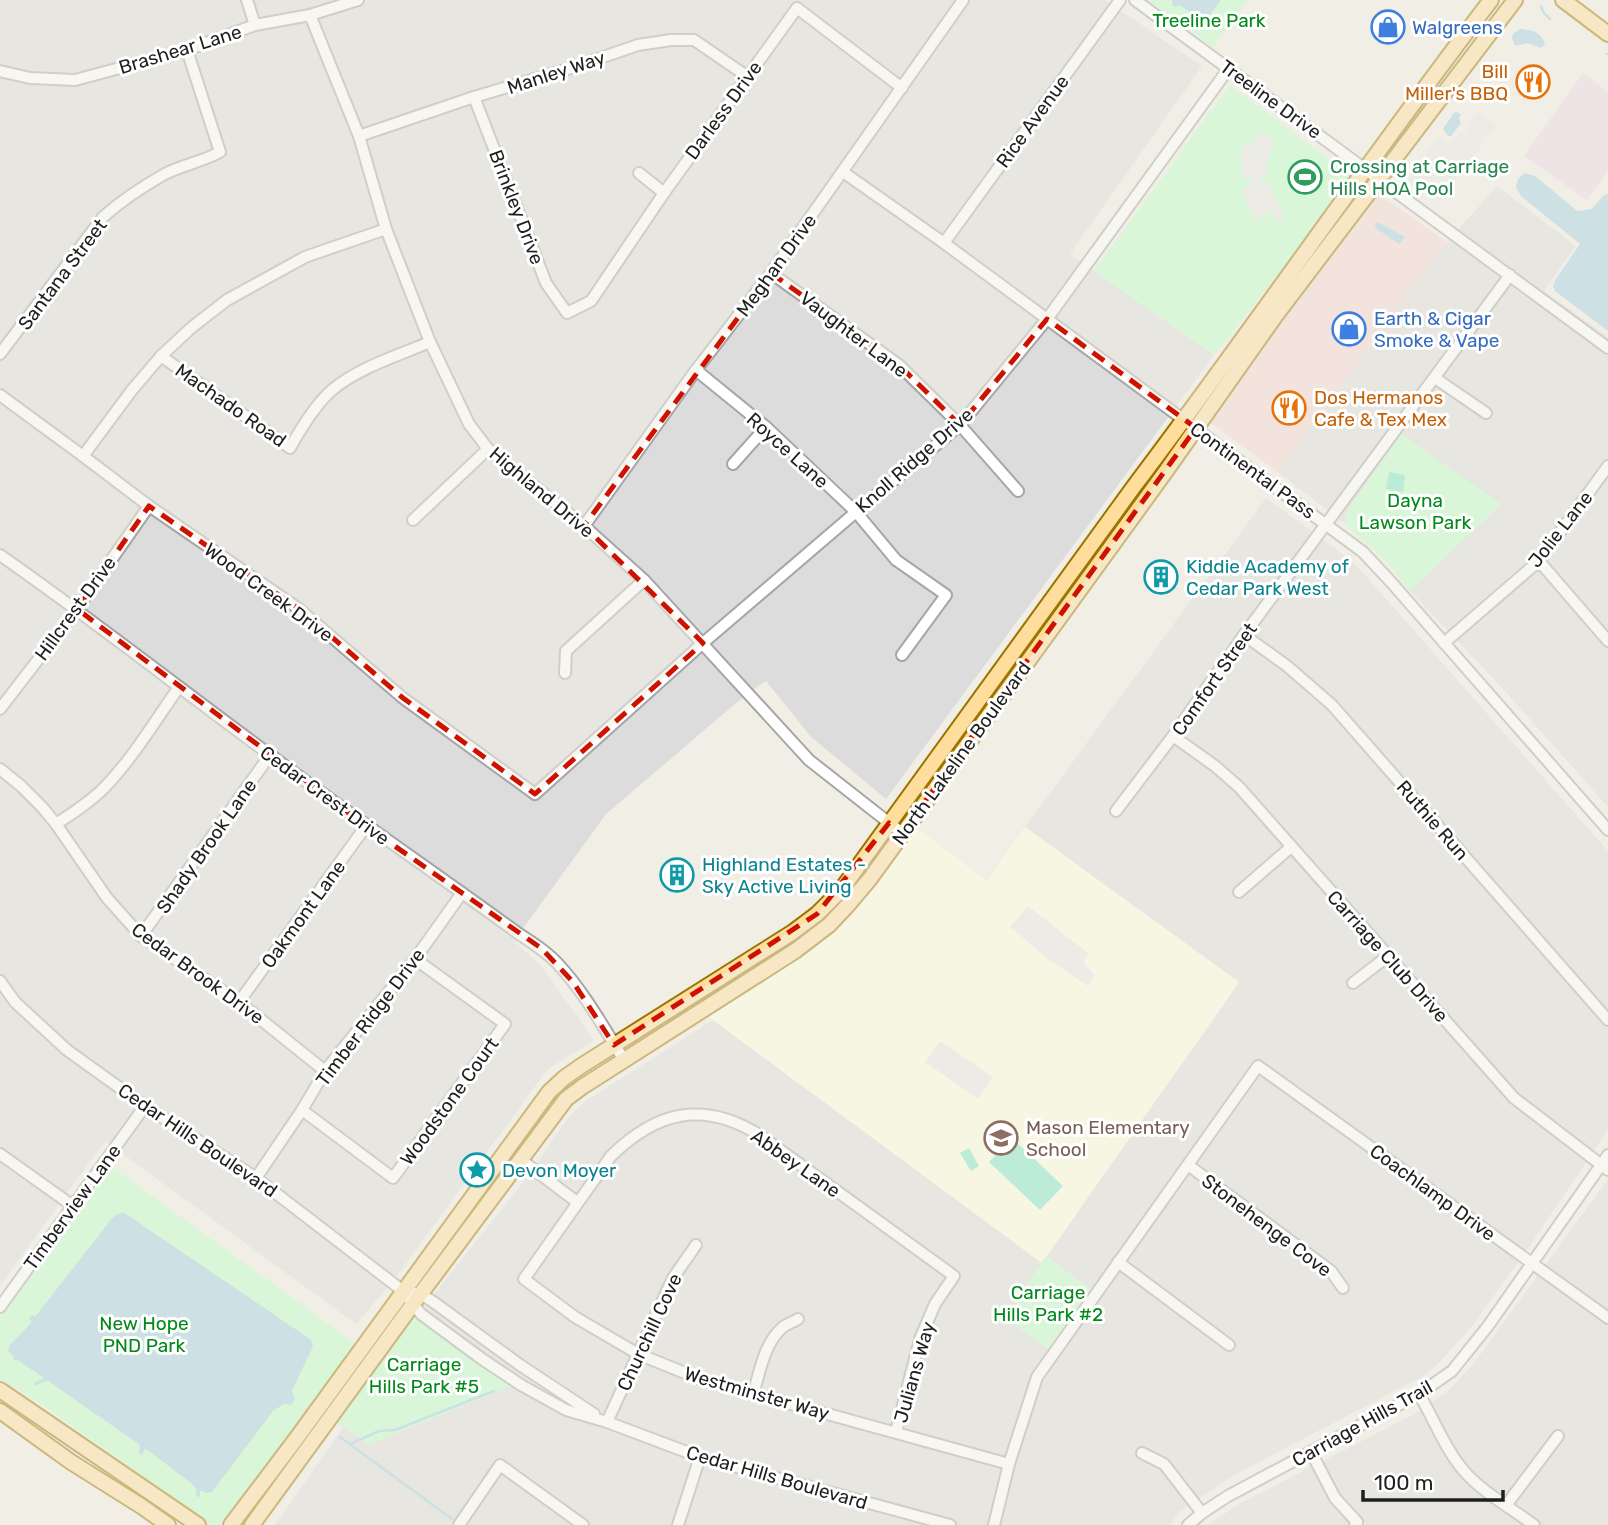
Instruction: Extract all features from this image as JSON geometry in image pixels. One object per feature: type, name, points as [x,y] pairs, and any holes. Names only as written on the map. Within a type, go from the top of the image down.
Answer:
[{"type":"main road","name":"North Lakeline Boulevard","points":[[1372,174],[1491,0]]},
{"type":"main road","name":"North Lakeline Boulevard","points":[[252,1525],[566,1099],[795,951],[830,925],[869,880],[1191,424],[1306,250],[1515,0]]},
{"type":"main road","points":[[1563,0],[1608,34]]},
{"type":"main road","name":"North Lakeline Boulevard","points":[[231,1525],[549,1092],[564,1078],[614,1045],[793,932],[817,914],[841,890],[1135,485],[1191,424]]},
{"type":"main road","points":[[0,1390],[198,1525]]},
{"type":"main road","points":[[0,1410],[71,1462],[168,1525]]},
{"type":"main road","points":[[20,1425],[28,1422],[37,1425],[79,1455],[95,1454]]},
{"type":"street","points":[[247,0],[255,26]]},
{"type":"street","name":"Brashear Lane","points":[[0,71],[30,78],[75,80],[187,50],[255,26],[310,15],[358,0]]},
{"type":"street","name":"Meghan Drive","points":[[584,526],[696,370],[771,273],[963,0]]},
{"type":"street","name":"Rice Avenue","points":[[944,243],[1120,0]]},
{"type":"street","name":"Treeline Drive","points":[[1135,0],[1608,348]]},
{"type":"street","name":"Darless Drive","points":[[567,313],[591,300],[797,8],[902,88]]},
{"type":"street","name":"Highland Drive","points":[[310,15],[359,136],[386,229],[430,342],[470,424],[488,449],[584,526],[644,580],[809,760],[902,833]]},
{"type":"street","name":"Manley Way","points":[[359,136],[638,44],[694,40],[748,76]]},
{"type":"street","name":"Santana Street","points":[[0,354],[103,217],[119,203],[163,175],[220,152],[187,50]]},
{"type":"street","name":"Knoll Ridge Drive","points":[[535,794],[703,643],[960,425],[1047,319],[1229,68]]},
{"type":"street","name":"Brinkley Drive","points":[[474,97],[546,283],[567,313]]},
{"type":"street","name":"Continental Pass","points":[[843,172],[944,243],[1363,552],[1608,830]]},
{"type":"street","points":[[639,173],[664,193]]},
{"type":"street","points":[[83,456],[161,356],[227,300],[305,257],[386,229]]},
{"type":"street","name":"Vaughter Lane","points":[[771,273],[899,365],[960,425],[1018,491]]},
{"type":"street","name":"Comfort Street","points":[[1116,811],[1510,275]]},
{"type":"street","name":"Machado Road","points":[[161,356],[290,448],[302,427],[330,392],[354,374],[430,342]]},
{"type":"street","name":"Royce Lane","points":[[696,370],[766,427],[856,512],[896,560],[946,595],[902,655]]},
{"type":"street","points":[[1434,378],[1486,413]]},
{"type":"street","name":"Wood Creek Drive","points":[[0,395],[149,506],[299,609],[403,698],[535,794]]},
{"type":"street","points":[[733,464],[766,427]]},
{"type":"street","points":[[413,520],[488,449]]},
{"type":"street","name":"Jolie Lane","points":[[1444,643],[1539,561],[1608,466]]},
{"type":"street","name":"Hillcrest Drive","points":[[0,709],[149,506]]},
{"type":"street","name":"Cedar Crest Drive","points":[[0,555],[366,826],[541,948],[559,964],[585,998],[624,1060]]},
{"type":"street","points":[[1539,561],[1608,641]]},
{"type":"street","points":[[565,673],[566,651],[644,580]]},
{"type":"street","name":"Ruthie Run","points":[[1244,635],[1287,666],[1332,705],[1608,1020]]},
{"type":"street","points":[[56,824],[104,789],[179,687]]},
{"type":"street","name":"Carriage Club Drive","points":[[1173,736],[1239,787],[1514,1098],[1606,1163]]},
{"type":"street","name":"Shady Brook Lane","points":[[141,936],[270,755]]},
{"type":"street","name":"Cedar Brook Drive","points":[[0,769],[21,786],[56,824],[107,898],[141,936],[239,1002],[325,1071]]},
{"type":"street","name":"Oakmont Lane","points":[[239,1002],[366,826]]},
{"type":"street","points":[[1239,892],[1291,847]]},
{"type":"street","name":"Timber Ridge Drive","points":[[256,1178],[325,1071],[415,959],[462,892]]},
{"type":"street","points":[[1353,984],[1388,956]]},
{"type":"street","name":"Woodstone Court","points":[[302,1110],[393,1178],[505,1024],[415,959]]},
{"type":"street","name":"Cedar Hills Boulevard","points":[[0,981],[15,1002],[67,1050],[145,1106],[256,1178],[403,1292],[607,1422]]},
{"type":"street","name":"Coachlamp Drive","points":[[1188,1165],[1258,1066],[1608,1318]]},
{"type":"street","name":"Timberview Lane","points":[[2,1302],[145,1106]]},
{"type":"street","name":"Abbey Lane","points":[[524,1279],[611,1156],[626,1141],[650,1125],[675,1117],[709,1115],[742,1125],[758,1135],[954,1276]]},
{"type":"street","points":[[0,1154],[73,1206]]},
{"type":"street","points":[[520,1159],[577,1202]]},
{"type":"street","name":"Carriage Hills Trail","points":[[1188,1525],[1228,1496],[1419,1394],[1452,1371],[1488,1326],[1531,1263],[1606,1163]]},
{"type":"street","points":[[994,1525],[1009,1464],[1037,1377],[1188,1165]]},
{"type":"street","name":"Stonehenge Cove","points":[[1188,1165],[1331,1271],[1343,1287]]},
{"type":"street","name":"Churchill Cove","points":[[607,1422],[673,1278],[696,1245]]},
{"type":"street","points":[[1118,1262],[1229,1345]]},
{"type":"street","name":"Julians Way","points":[[896,1432],[920,1339],[934,1304],[954,1276]]},
{"type":"street","name":"Westminster Way","points":[[524,1279],[575,1317],[638,1354],[700,1379],[1009,1464]]},
{"type":"street","name":"Cedar Hills Boulevard","points":[[416,1299],[421,1314],[521,1385],[566,1410],[607,1422],[700,1457],[950,1525]]},
{"type":"street","points":[[753,1394],[764,1357],[773,1339],[783,1328],[798,1319]]},
{"type":"street","points":[[1419,1394],[1464,1471],[1534,1525]]},
{"type":"street","points":[[1507,1504],[1558,1436]]},
{"type":"street","points":[[1311,1452],[1335,1498],[1357,1522],[1355,1525]]},
{"type":"street","points":[[1142,1453],[1164,1464],[1202,1513]]},
{"type":"street","points":[[678,1525],[700,1457]]},
{"type":"street","points":[[459,1525],[500,1465],[583,1525]]},
{"type":"highlighted area","points":[[771,273],[899,365],[960,425],[1047,319],[1196,428],[902,833],[889,823],[817,914],[614,1045],[573,982],[541,948],[366,826],[77,609],[149,506],[299,609],[403,698],[535,794],[703,643],[584,526]]},
{"type":"shaded area","points":[[0,0],[1105,0],[1202,66],[1070,254],[1214,355],[886,799],[811,737],[766,681],[748,693],[606,814],[514,941],[542,967],[594,1040],[547,1070],[394,1280],[356,1324],[105,1141],[0,1286]]},
{"type":"shaded area","points":[[1583,73],[1608,92],[1608,172],[1587,200],[1524,156]]},
{"type":"shaded area","points":[[1477,112],[1496,125],[1439,203],[1425,191],[1425,184],[1420,189],[1408,180],[1440,137],[1450,144],[1460,131],[1466,135],[1468,124]]},
{"type":"shaded area","points":[[1260,131],[1275,140],[1268,158],[1268,176],[1261,177],[1260,180],[1262,184],[1268,183],[1285,214],[1280,223],[1271,211],[1256,220],[1243,191],[1243,187],[1251,185],[1250,179],[1242,177],[1241,155],[1244,145],[1252,146]]},
{"type":"shaded area","points":[[1497,186],[1576,246],[1544,291],[1608,337],[1608,807],[1504,690],[1410,591],[1501,504],[1346,512],[1345,524],[1278,472],[1447,242]]},
{"type":"shaded area","points":[[1374,191],[1447,242],[1278,472],[1208,421]]},
{"type":"shaded area","points":[[1266,498],[1359,568],[1608,851],[1608,1130],[1473,1325],[1439,1363],[1420,1378],[1236,1474],[1179,1512],[1170,1525],[275,1525],[344,1426],[369,1445],[423,1320],[415,1318],[520,1186],[569,1117],[584,1102],[713,1020],[1042,1263],[1006,1318],[1049,1349],[1090,1289],[1046,1256],[1239,983],[1025,827]]},
{"type":"shaded area","name":"Mason Elementary School","points":[[1025,827],[1239,982],[1042,1263],[706,1015],[851,911],[917,828],[987,881]]},
{"type":"shaded area","points":[[1028,906],[1089,954],[1083,962],[1095,975],[1088,986],[1048,959],[1010,927]]},
{"type":"shaded area","points":[[940,1041],[993,1077],[978,1099],[925,1062]]},
{"type":"shaded area","points":[[1608,1179],[1608,1525],[1207,1525],[1241,1503],[1412,1415],[1447,1392],[1474,1363]]},
{"type":"green space","name":"Treeline Park","points":[[1148,0],[1248,0],[1213,47]]},
{"type":"green space","points":[[1230,85],[1354,178],[1214,355],[1094,271]]},
{"type":"green space","name":"Dayna Lawson Park","points":[[1401,434],[1501,504],[1410,591],[1387,562],[1345,524],[1346,512]]},
{"type":"green space","points":[[1389,472],[1405,475],[1403,492],[1386,489]]},
{"type":"green space","points":[[1012,1138],[1063,1186],[1040,1210],[989,1162]]},
{"type":"green space","points":[[969,1148],[979,1166],[971,1171],[960,1153]]},
{"type":"green space","name":"New Hope PND Park","points":[[111,1166],[353,1342],[356,1347],[219,1525],[210,1525],[50,1410],[0,1378],[0,1318]]},
{"type":"green space","name":"Carriage Hills Park #2","points":[[1046,1256],[1090,1289],[1048,1349],[1005,1318]]},
{"type":"green space","name":"Carriage Hills Park #5","points":[[415,1318],[423,1320],[513,1385],[369,1445],[336,1421],[408,1321]]},
{"type":"water","points":[[1172,0],[1221,0],[1210,15],[1201,20],[1180,5],[1172,5]]},
{"type":"water","points":[[1520,29],[1538,34],[1545,44],[1541,48],[1527,43],[1515,46],[1513,34]]},
{"type":"water","points":[[1456,112],[1461,114],[1461,123],[1451,136],[1448,136],[1443,129]]},
{"type":"water","name":"Crossing at Carriage Hills HOA Pool","points":[[1312,160],[1317,191],[1298,194],[1293,163]]},
{"type":"water","points":[[1524,173],[1535,176],[1577,211],[1592,209],[1608,194],[1608,331],[1555,291],[1553,286],[1556,279],[1580,244],[1521,196],[1516,187],[1518,179]]},
{"type":"water","points":[[1378,222],[1405,237],[1399,244],[1374,227]]},
{"type":"water","name":"New Hope PND Park","points":[[123,1212],[310,1339],[313,1346],[292,1391],[295,1399],[291,1405],[284,1404],[273,1411],[212,1492],[200,1490],[200,1497],[196,1496],[196,1489],[192,1484],[145,1448],[142,1455],[139,1453],[140,1445],[18,1360],[14,1361],[8,1351],[10,1345],[32,1322],[29,1318],[32,1315],[35,1317],[113,1217]]},
{"type":"waterway","points":[[1541,6],[1550,19]]},
{"type":"waterway","points":[[35,1384],[47,1379]]},
{"type":"waterway","points":[[350,1444],[379,1431],[395,1430],[494,1391]]},
{"type":"waterway","points":[[340,1437],[452,1519]]},
{"type":"place","name":"Walgreens","points":[[1388,27]]},
{"type":"place","name":"Bill Miller's BBQ","points":[[1533,82]]},
{"type":"place","name":"Crossing at Carriage Hills HOA Pool","points":[[1305,177]]},
{"type":"place","name":"Earth & Cigar Smoke & Vape","points":[[1349,329]]},
{"type":"place","name":"Dos Hermanos Cafe & Tex Mex","points":[[1289,408]]},
{"type":"place","name":"Kiddie Academy of Cedar Park West","points":[[1161,577]]},
{"type":"place","name":"Highland Estates - Sky Active Living","points":[[677,875]]},
{"type":"place","name":"Mason Elementary School","points":[[1001,1138]]},
{"type":"place","name":"Devon Moyer","points":[[477,1170]]}]
